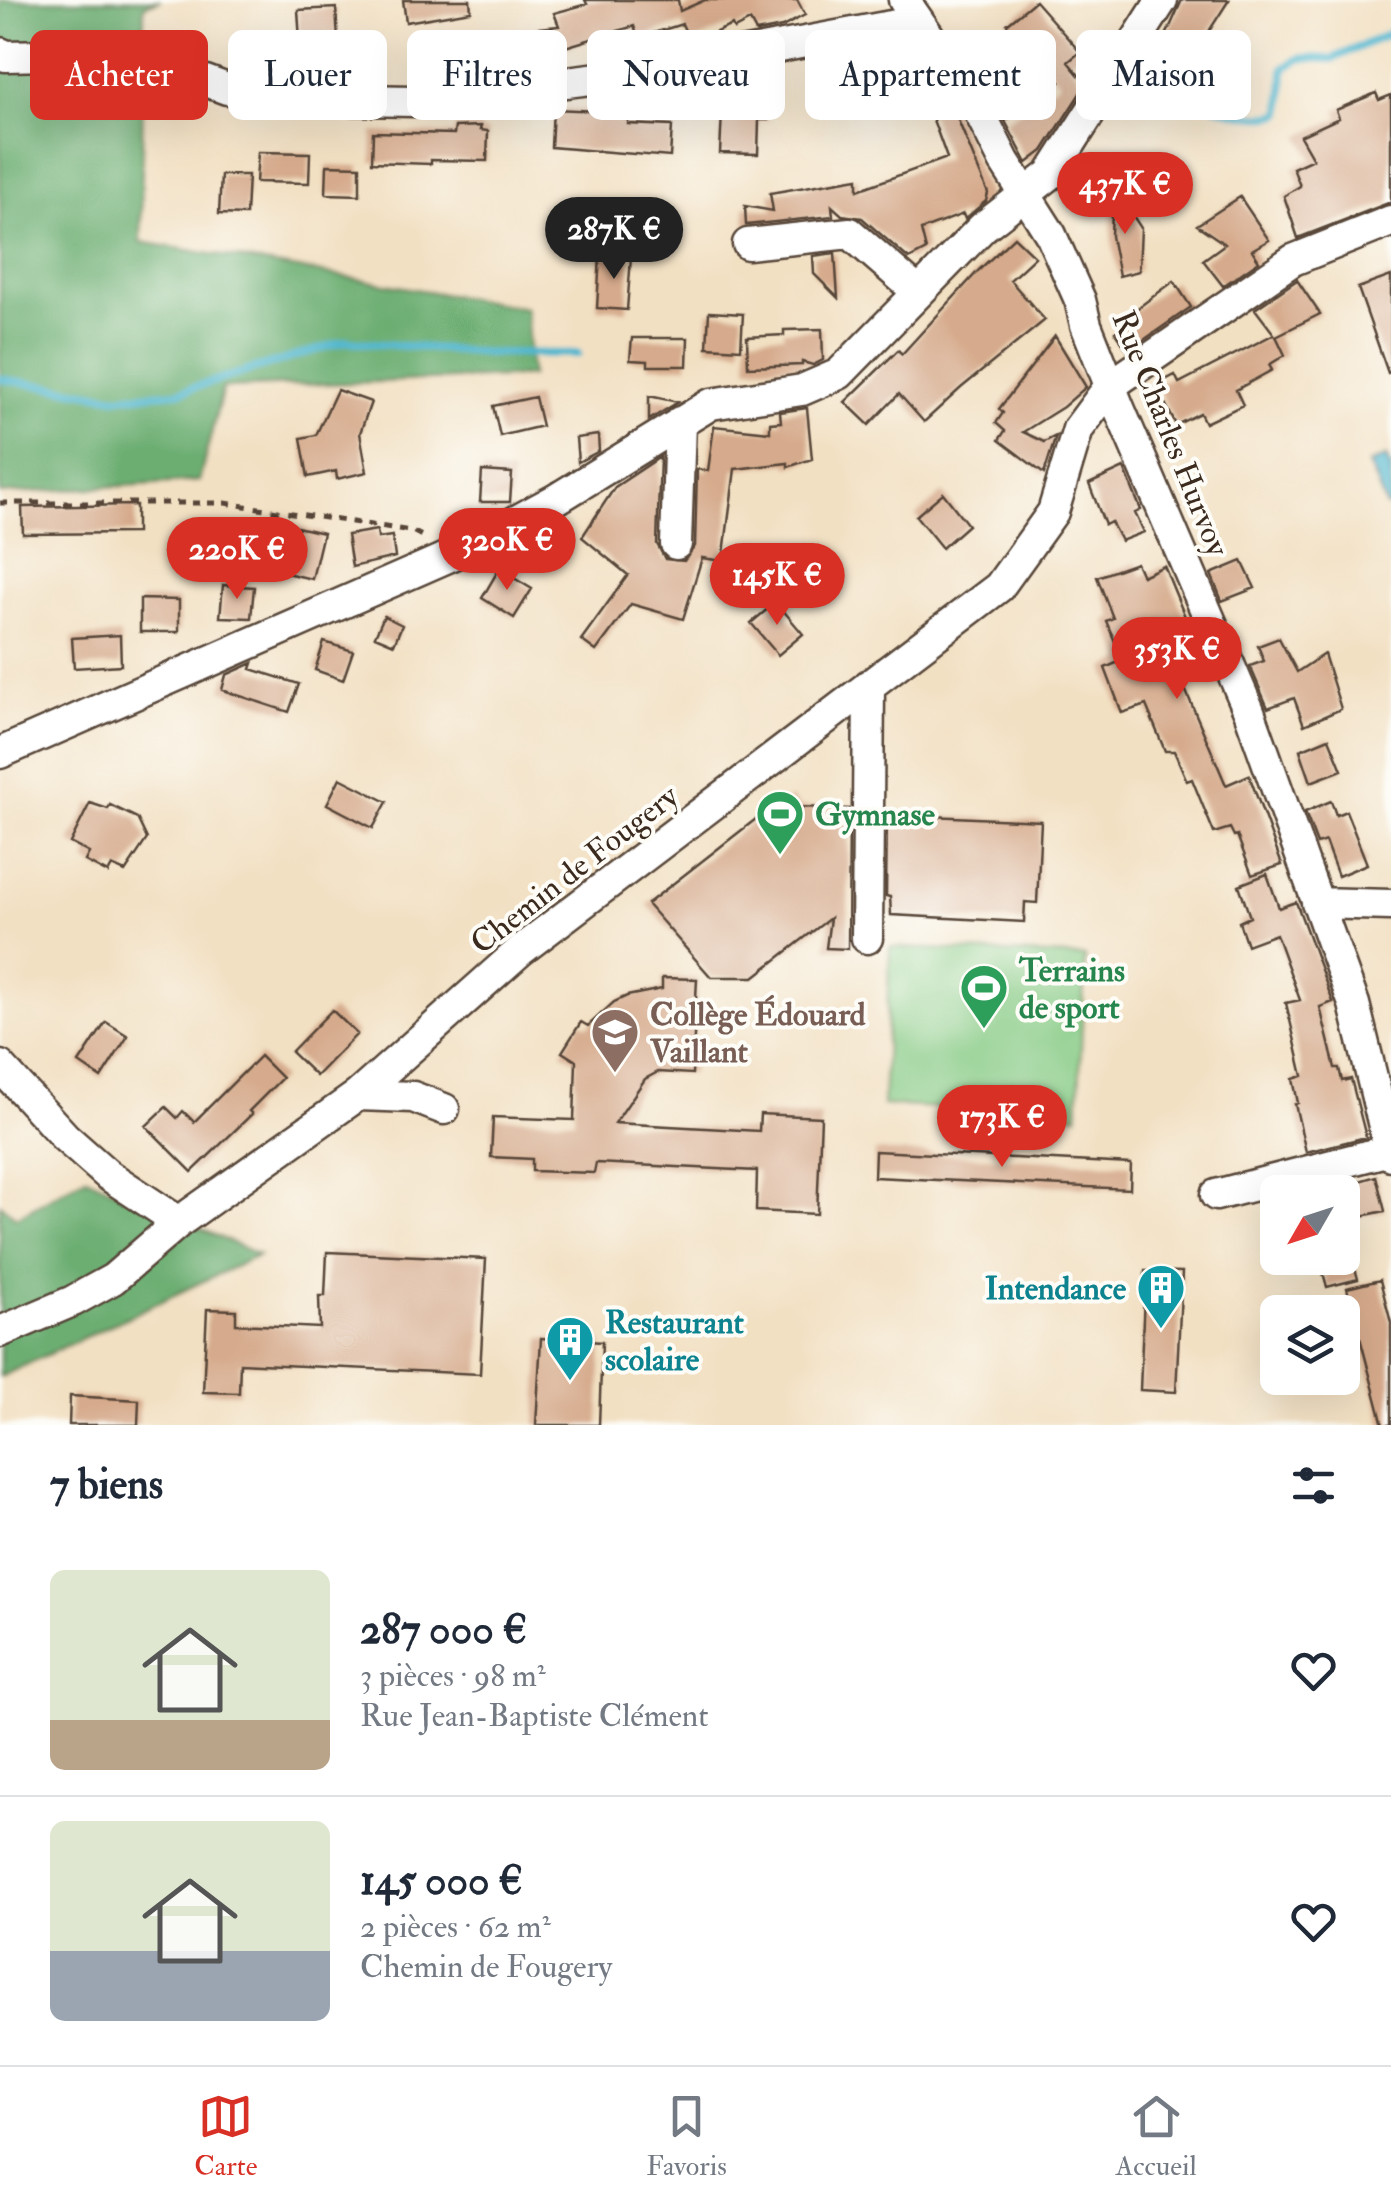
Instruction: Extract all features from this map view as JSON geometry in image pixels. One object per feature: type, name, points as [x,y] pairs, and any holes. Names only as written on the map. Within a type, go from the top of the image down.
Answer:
[{"type":"street","points":[[0,753],[459,552],[555,500],[710,404],[802,390],[839,374],[983,227],[1051,174],[1162,0]]},
{"type":"street","points":[[0,52],[6,56],[91,54],[149,60],[227,89],[299,99],[414,100],[639,73],[911,10]]},
{"type":"street","name":"Rue Charles Hurvoy","points":[[911,10],[975,102],[1004,162],[1050,236],[1080,300],[1110,386],[1249,711],[1354,1004],[1390,1153]]},
{"type":"street","name":"Chemin de Fougery","points":[[0,1332],[114,1279],[179,1222],[358,1095],[521,950],[999,586],[1053,512],[1078,429],[1110,386],[1292,260],[1391,221]]},
{"type":"street","points":[[748,244],[850,233],[918,292]]},
{"type":"street","points":[[676,544],[680,422]]},
{"type":"street","points":[[867,938],[869,686]]},
{"type":"street","points":[[1317,903],[1391,905]]},
{"type":"street","points":[[0,1066],[65,1137],[108,1174],[179,1222]]},
{"type":"street","points":[[358,1095],[413,1097],[444,1108]]},
{"type":"street","points":[[1216,1194],[1390,1153]]},
{"type":"path","points":[[0,503],[224,503],[412,531],[459,552]]},
{"type":"green space","points":[[0,0],[161,0],[144,5],[144,30],[30,30],[30,120],[143,120],[141,242],[526,308],[531,376],[223,388],[199,481],[0,494]]},
{"type":"green space","name":"Terrains de sport","points":[[890,947],[1085,957],[1078,1115],[883,1105]]},
{"type":"green space","points":[[86,1177],[259,1255],[0,1377],[0,1204],[16,1217]]},
{"type":"water","points":[[1386,457],[1391,469],[1391,505],[1386,507],[1369,464]]},
{"type":"building","points":[[403,0],[470,0],[471,11],[406,22]]},
{"type":"building","points":[[585,0],[678,0],[680,11],[705,0],[797,0],[805,15],[766,30],[755,30],[750,21],[721,30],[685,30],[682,24],[663,30],[635,30],[634,26],[587,30],[587,40],[567,46],[567,30],[517,30],[559,26],[554,13],[587,4]]},
{"type":"building","points":[[1182,0],[1229,0],[1210,30],[1169,30]]},
{"type":"building","points":[[1035,1],[1076,47],[1076,55],[1068,62],[1076,72],[1076,100],[1043,151],[1027,163],[1005,121],[1056,120],[1056,85],[1060,82],[1056,78],[1056,30],[1012,30],[1007,24]]},
{"type":"building","points":[[336,8],[337,30],[299,30],[298,10]]},
{"type":"building","points":[[1376,93],[1379,100],[1391,95],[1391,202],[1298,238],[1284,196],[1300,186],[1293,168],[1313,159],[1300,136],[1339,118],[1336,110]]},
{"type":"building","points":[[567,110],[587,110],[587,120],[672,126],[670,157],[551,147],[552,120],[567,120]]},
{"type":"building","points":[[722,120],[759,120],[758,154],[720,153]]},
{"type":"building","points":[[933,120],[958,120],[988,193],[986,201],[965,219],[963,214],[921,230],[926,250],[909,259],[862,218],[842,215],[832,206],[833,216],[746,225],[745,206],[773,211],[770,193],[858,178],[858,190],[947,158]]},
{"type":"building","points":[[481,126],[480,130],[488,131],[487,161],[372,162],[373,132],[454,134],[455,127]]},
{"type":"building","points":[[258,152],[310,153],[309,183],[256,182]]},
{"type":"building","points":[[327,165],[360,166],[360,195],[326,194]]},
{"type":"building","points":[[221,175],[248,175],[246,215],[219,214]]},
{"type":"building","points":[[1113,185],[1141,228],[1139,271],[1119,276],[1111,236]]},
{"type":"building","points":[[1240,197],[1269,240],[1252,250],[1259,261],[1223,286],[1203,260],[1225,244],[1197,225]]},
{"type":"building","points":[[1014,237],[1035,257],[1010,280],[1045,320],[924,422],[899,394],[869,425],[845,402],[898,350],[902,354]]},
{"type":"building","points":[[835,253],[838,298],[814,274],[813,256]]},
{"type":"building","points":[[600,255],[631,257],[627,310],[597,308]]},
{"type":"building","points":[[1391,276],[1391,372],[1388,373],[1358,288]]},
{"type":"building","points":[[1297,280],[1320,314],[1276,336],[1285,355],[1269,365],[1272,370],[1236,390],[1243,405],[1205,423],[1200,413],[1176,425],[1156,385],[1175,375],[1179,383],[1274,334],[1255,309]]},
{"type":"building","points":[[1174,281],[1191,307],[1128,351],[1115,332],[1126,324],[1123,319]]},
{"type":"building","points":[[709,312],[743,314],[741,349],[707,347]]},
{"type":"building","points":[[822,329],[823,360],[813,365],[802,362],[748,367],[747,337],[784,335],[784,330]]},
{"type":"building","points":[[1055,336],[1086,387],[1023,432],[1044,442],[1056,436],[1044,474],[999,440],[1005,431],[996,423],[1003,413],[999,409]]},
{"type":"building","points":[[632,338],[688,338],[687,366],[648,366],[648,361],[630,360]]},
{"type":"building","points":[[337,390],[371,402],[360,433],[367,472],[337,479],[336,471],[308,477],[301,438],[316,435]]},
{"type":"building","points":[[649,396],[678,402],[649,420]]},
{"type":"building","points":[[535,397],[542,426],[500,436],[493,406]]},
{"type":"building","points":[[807,408],[812,459],[788,467],[788,463],[735,469],[723,561],[702,558],[683,619],[631,604],[596,651],[581,640],[628,575],[582,537],[615,487],[660,457],[657,544],[665,559],[684,561],[695,546],[697,469],[708,471],[714,426],[770,432],[770,423],[781,422],[780,412]]},
{"type":"building","points":[[598,435],[599,451],[578,462],[576,438]]},
{"type":"building","points":[[1124,468],[1141,510],[1135,513],[1144,532],[1121,541],[1111,522],[1105,525],[1089,484]]},
{"type":"building","points":[[482,471],[512,473],[510,502],[480,502]]},
{"type":"building","points":[[943,493],[968,525],[942,548],[916,516]]},
{"type":"building","points":[[136,505],[136,533],[23,534],[22,507]]},
{"type":"building","points":[[297,527],[323,533],[312,579],[286,573]]},
{"type":"building","points":[[377,530],[378,538],[392,536],[395,557],[352,567],[347,535]]},
{"type":"building","points":[[1242,561],[1255,588],[1222,601],[1211,574]]},
{"type":"building","points":[[1136,563],[1142,576],[1164,566],[1200,645],[1174,652],[1180,677],[1226,785],[1249,775],[1282,865],[1252,875],[1237,835],[1230,828],[1214,833],[1192,779],[1187,781],[1174,751],[1165,751],[1146,705],[1122,713],[1105,668],[1123,660],[1106,621],[1113,618],[1097,577]]},
{"type":"building","points":[[499,569],[532,589],[514,618],[482,598]]},
{"type":"building","points":[[223,585],[254,587],[251,618],[220,617]]},
{"type":"building","points":[[140,599],[179,600],[179,632],[140,632]]},
{"type":"building","points":[[776,602],[803,634],[778,655],[751,623]]},
{"type":"building","points":[[384,616],[402,625],[394,644],[375,636]]},
{"type":"building","points":[[120,635],[121,665],[74,668],[72,638]]},
{"type":"building","points":[[1279,638],[1297,672],[1324,654],[1341,709],[1304,725],[1294,698],[1268,708],[1250,666],[1264,661],[1258,646]]},
{"type":"building","points":[[324,642],[353,651],[343,680],[315,670]]},
{"type":"building","points":[[253,663],[251,669],[299,684],[289,712],[222,690],[226,675]]},
{"type":"building","points":[[1329,738],[1342,770],[1311,782],[1300,750]]},
{"type":"building","points":[[340,778],[387,802],[373,828],[327,804]]},
{"type":"building","name":"Gymnase","points":[[791,798],[799,807],[849,809],[848,949],[826,948],[830,918],[754,977],[711,977],[647,904],[774,805],[777,808]]},
{"type":"building","points":[[1331,801],[1336,815],[1346,811],[1367,864],[1338,876],[1325,841],[1317,844],[1305,812]]},
{"type":"building","points":[[90,803],[108,809],[110,805],[137,818],[147,839],[125,872],[112,866],[108,873],[85,861],[89,853],[70,843]]},
{"type":"building","name":"Gymnase","points":[[887,814],[1041,821],[1037,903],[1025,902],[1024,922],[891,915],[890,897],[886,896]]},
{"type":"building","points":[[1267,874],[1279,908],[1296,902],[1333,1002],[1320,1007],[1335,1068],[1339,1068],[1342,1081],[1351,1079],[1366,1137],[1306,1152],[1293,1079],[1303,1076],[1286,1003],[1300,1000],[1276,934],[1247,945],[1239,922],[1250,917],[1239,885]]},
{"type":"building","points":[[662,978],[697,979],[692,1074],[658,1072],[645,1079],[615,1123],[759,1131],[760,1114],[821,1117],[817,1214],[756,1211],[757,1171],[596,1163],[594,1173],[532,1171],[532,1159],[491,1157],[493,1117],[574,1120],[576,1061],[562,1052],[581,1022],[588,1026],[614,1002],[627,996],[662,989]]},
{"type":"building","points":[[332,1010],[357,1034],[316,1076],[291,1052]]},
{"type":"building","points":[[106,1022],[128,1036],[101,1078],[79,1063]]},
{"type":"building","points":[[260,1056],[282,1078],[249,1111],[252,1114],[192,1172],[146,1126],[166,1107],[177,1118],[183,1111],[194,1122]]},
{"type":"building","points":[[875,1151],[1131,1164],[1130,1189],[874,1177]]},
{"type":"building","points":[[1376,1176],[1385,1211],[1360,1216],[1360,1181]]},
{"type":"building","points":[[327,1252],[486,1259],[480,1374],[240,1363],[239,1393],[203,1392],[207,1309],[236,1310],[236,1324],[320,1328],[319,1296],[325,1296]]},
{"type":"building","name":"Intendance","points":[[1145,1271],[1182,1272],[1176,1392],[1140,1390]]},
{"type":"building","points":[[1324,1275],[1357,1275],[1358,1279],[1327,1287]]},
{"type":"building","points":[[1380,1280],[1391,1323],[1391,1425],[1383,1425],[1360,1337],[1360,1295],[1349,1295],[1347,1288]]},
{"type":"building","name":"Restaurant scolaire","points":[[541,1338],[602,1342],[599,1425],[536,1425]]},
{"type":"building","points":[[70,1396],[139,1400],[138,1425],[69,1425]]},
{"type":"waterway","points":[[1251,115],[1282,113],[1284,68],[1301,58],[1332,59],[1391,33]]},
{"type":"waterway","points":[[0,379],[117,397],[179,392],[346,341],[487,353],[578,354]]},
{"type":"place","name":"Gymnase","points":[[780,856]]},
{"type":"place","name":"Terrains de sport","points":[[984,1030]]},
{"type":"place","name":"Collège Édouard Vaillant","points":[[615,1074]]},
{"type":"place","name":"Intendance","points":[[1161,1330]]},
{"type":"place","name":"Restaurant scolaire","points":[[570,1382]]}]
